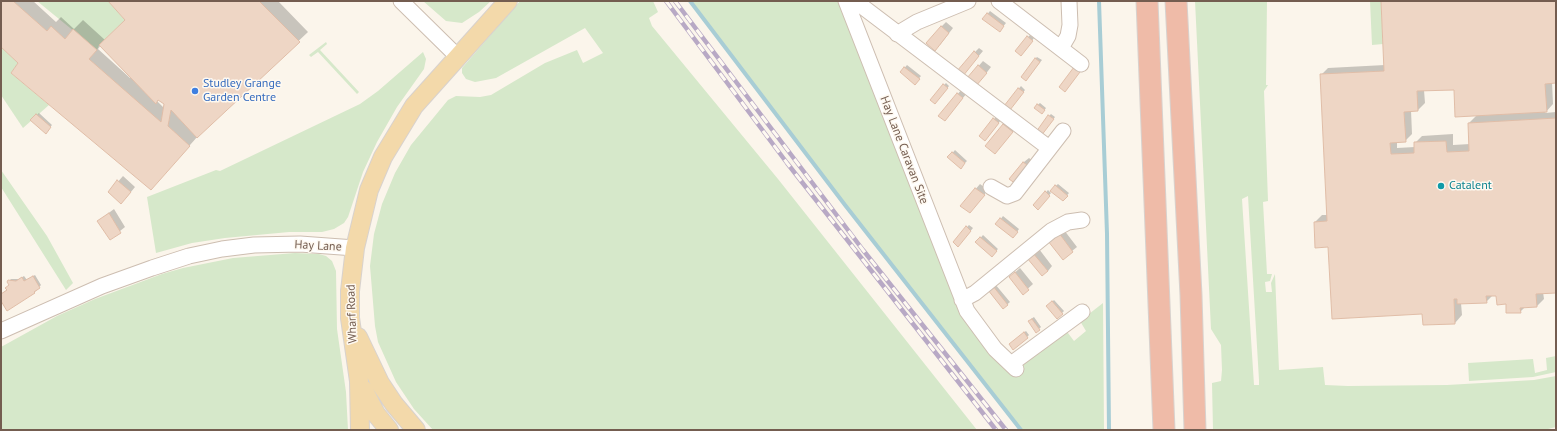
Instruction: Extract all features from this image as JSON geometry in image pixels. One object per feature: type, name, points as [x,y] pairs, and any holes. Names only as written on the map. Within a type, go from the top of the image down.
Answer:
[{"type":"highway","points":[[1147,1],[1164,430]]},
{"type":"highway","points":[[1176,1],[1191,295],[1194,430]]},
{"type":"main road","name":"Hay Lane","points":[[355,248],[369,190],[391,142],[423,94],[508,1]]},
{"type":"main road","name":"Wharf Road","points":[[355,248],[350,292],[350,318],[359,381],[360,430]]},
{"type":"main road","points":[[350,318],[380,383],[394,404],[416,430]]},
{"type":"main road","name":"Wharf Road","points":[[359,381],[372,408],[389,430]]},
{"type":"street","points":[[401,1],[458,57]]},
{"type":"street","name":"Hay Lane Caravan Site","points":[[846,1],[962,300],[967,311],[986,338],[1013,366],[1082,312]]},
{"type":"street","points":[[855,1],[1049,148]]},
{"type":"street","points":[[897,34],[917,22],[968,1]]},
{"type":"street","points":[[999,1],[1081,64]]},
{"type":"street","points":[[1061,48],[1068,36],[1070,25],[1069,1]]},
{"type":"street","points":[[991,187],[1006,196],[1015,193],[1063,131]]},
{"type":"street","points":[[962,300],[975,294],[1051,231],[1068,222],[1082,220]]},
{"type":"street","name":"Hay Lane","points":[[1,331],[102,286],[189,256],[254,245],[300,244],[355,248]]},
{"type":"green space","points":[[37,1],[108,1],[125,20],[99,45],[97,50]]},
{"type":"green space","points":[[423,1],[491,1],[479,12],[462,23],[446,21]]},
{"type":"green space","points":[[520,1],[653,1],[658,12],[649,18],[652,26],[778,179],[977,430],[433,430],[414,409],[396,382],[378,342],[375,326],[370,266],[374,234],[382,204],[395,173],[411,145],[448,100],[456,96],[480,97],[491,95],[545,63],[577,50],[583,63],[603,53],[585,28],[496,78],[475,82],[466,79],[462,73],[462,68]]},
{"type":"green space","points":[[690,1],[839,1],[967,321],[979,340],[1006,369],[1021,362],[1065,329],[1074,341],[1086,331],[1080,321],[1103,303],[1104,430],[1021,430],[845,205]]},
{"type":"green space","points":[[1195,1],[1267,1],[1266,85],[1268,85],[1264,91],[1268,201],[1263,202],[1267,274],[1272,274],[1270,281],[1265,282],[1266,292],[1272,292],[1271,283],[1275,274],[1279,370],[1323,367],[1325,385],[1348,386],[1447,385],[1534,380],[1556,376],[1556,427],[1544,430],[1213,430],[1212,383],[1221,381],[1222,370],[1221,345],[1211,329]],"holes":[[[1248,196],[1259,385],[1254,385],[1242,199]]]},
{"type":"green space","points":[[1370,1],[1381,1],[1383,44],[1372,45]]},
{"type":"green space","points":[[326,42],[327,44],[320,50],[359,92],[357,94],[318,52],[311,57],[309,55]]},
{"type":"green space","points":[[1,47],[18,63],[11,73],[49,105],[23,128],[1,95]]},
{"type":"green space","points":[[423,52],[426,59],[424,69],[397,107],[377,142],[363,172],[348,217],[344,223],[334,229],[322,232],[289,232],[225,238],[192,243],[156,253],[147,197],[216,170],[220,171],[360,104],[378,91]]},
{"type":"green space","points":[[1,170],[47,236],[73,283],[66,290],[1,187]]},
{"type":"green space","points":[[295,253],[319,254],[326,256],[332,261],[336,271],[337,329],[346,392],[348,430],[1,430],[1,347],[57,316],[95,299],[162,274],[183,268],[233,258]]},
{"type":"green space","points":[[1556,356],[1556,372],[1533,377],[1469,381],[1468,363],[1533,359],[1535,373],[1547,370],[1546,358]]},
{"type":"building","name":"Studley Grange Garden Centre","points":[[1,1],[13,1],[47,31],[51,26],[65,39],[73,29],[97,50],[89,59],[161,122],[164,104],[158,100],[156,104],[99,45],[125,20],[108,1],[259,1],[300,42],[197,138],[171,110],[168,126],[190,146],[151,190],[11,73],[18,63],[1,47]]},
{"type":"building","name":"Catalent","points":[[1381,1],[1556,1],[1556,83],[1545,84],[1547,112],[1455,117],[1454,90],[1417,91],[1418,111],[1404,112],[1406,142],[1390,143],[1391,154],[1414,153],[1414,142],[1446,141],[1447,152],[1469,151],[1468,123],[1556,118],[1556,293],[1536,294],[1537,307],[1520,308],[1521,313],[1506,313],[1506,304],[1497,305],[1496,296],[1486,296],[1487,303],[1457,304],[1457,299],[1454,299],[1455,324],[1423,325],[1422,314],[1332,319],[1328,247],[1315,248],[1314,222],[1327,221],[1320,74],[1384,71]]},
{"type":"building","points":[[987,13],[1004,26],[1000,32],[982,19]]},
{"type":"building","points":[[941,26],[949,33],[935,51],[926,43]]},
{"type":"building","points":[[1027,36],[1033,41],[1021,56],[1015,51]]},
{"type":"building","points":[[974,51],[979,56],[963,76],[957,71]]},
{"type":"building","points":[[1035,58],[1040,62],[1026,81],[1021,77]]},
{"type":"building","points":[[978,65],[987,73],[976,86],[967,78]]},
{"type":"building","points":[[904,67],[920,79],[915,85],[900,72]]},
{"type":"building","points":[[1074,67],[1080,72],[1065,92],[1059,87]]},
{"type":"building","points":[[943,84],[948,88],[935,104],[930,100]]},
{"type":"building","points":[[1018,88],[1024,92],[1010,110],[1004,106]]},
{"type":"building","points":[[957,93],[963,98],[945,121],[938,116]]},
{"type":"building","points":[[1037,104],[1045,110],[1042,114],[1034,108]]},
{"type":"building","points":[[36,114],[51,127],[46,134],[30,120]]},
{"type":"building","points":[[1048,115],[1054,119],[1041,136],[1036,132]]},
{"type":"building","points":[[993,118],[999,123],[985,141],[979,136]]},
{"type":"building","points":[[1003,124],[1013,132],[995,154],[985,146]]},
{"type":"building","points":[[952,152],[965,163],[961,169],[947,157]]},
{"type":"building","points":[[1023,162],[1030,167],[1016,184],[1009,179]]},
{"type":"building","points":[[117,180],[131,192],[121,204],[108,192]]},
{"type":"building","points":[[1055,185],[1068,196],[1063,201],[1050,191]]},
{"type":"building","points":[[975,188],[985,195],[970,213],[960,206]]},
{"type":"building","points":[[1045,191],[1050,196],[1038,210],[1033,205]]},
{"type":"building","points":[[109,213],[121,233],[110,240],[97,221]]},
{"type":"building","points":[[1000,218],[1018,232],[1013,238],[995,224]]},
{"type":"building","points":[[966,226],[971,231],[958,247],[953,242]]},
{"type":"building","points":[[1059,233],[1073,252],[1063,260],[1048,241]]},
{"type":"building","points":[[980,237],[997,251],[992,257],[975,242]]},
{"type":"building","points":[[1033,253],[1048,271],[1042,276],[1027,258]]},
{"type":"building","points":[[1015,272],[1029,290],[1023,295],[1009,277]]},
{"type":"building","points":[[33,276],[40,288],[34,292],[35,293],[7,311],[1,301],[1,294],[7,290],[5,288],[9,285],[7,282],[8,280],[16,281],[22,277],[24,281]]},
{"type":"building","points":[[993,286],[1008,305],[1003,309],[988,290]]},
{"type":"building","points":[[1052,301],[1063,314],[1057,319],[1046,306]]},
{"type":"building","points":[[1032,319],[1040,330],[1036,333],[1028,321]]},
{"type":"building","points":[[1024,332],[1028,338],[1013,350],[1009,344]]},
{"type":"waterway","points":[[690,1],[845,205],[1021,430]]},
{"type":"waterway","points":[[1099,1],[1107,234],[1109,430]]},
{"type":"railway","points":[[666,1],[787,163],[996,430]]},
{"type":"railway","points":[[675,1],[863,250],[1006,430]]},
{"type":"place","name":"Studley Grange Garden Centre","points":[[195,91]]},
{"type":"place","name":"Catalent","points":[[1441,186]]}]
